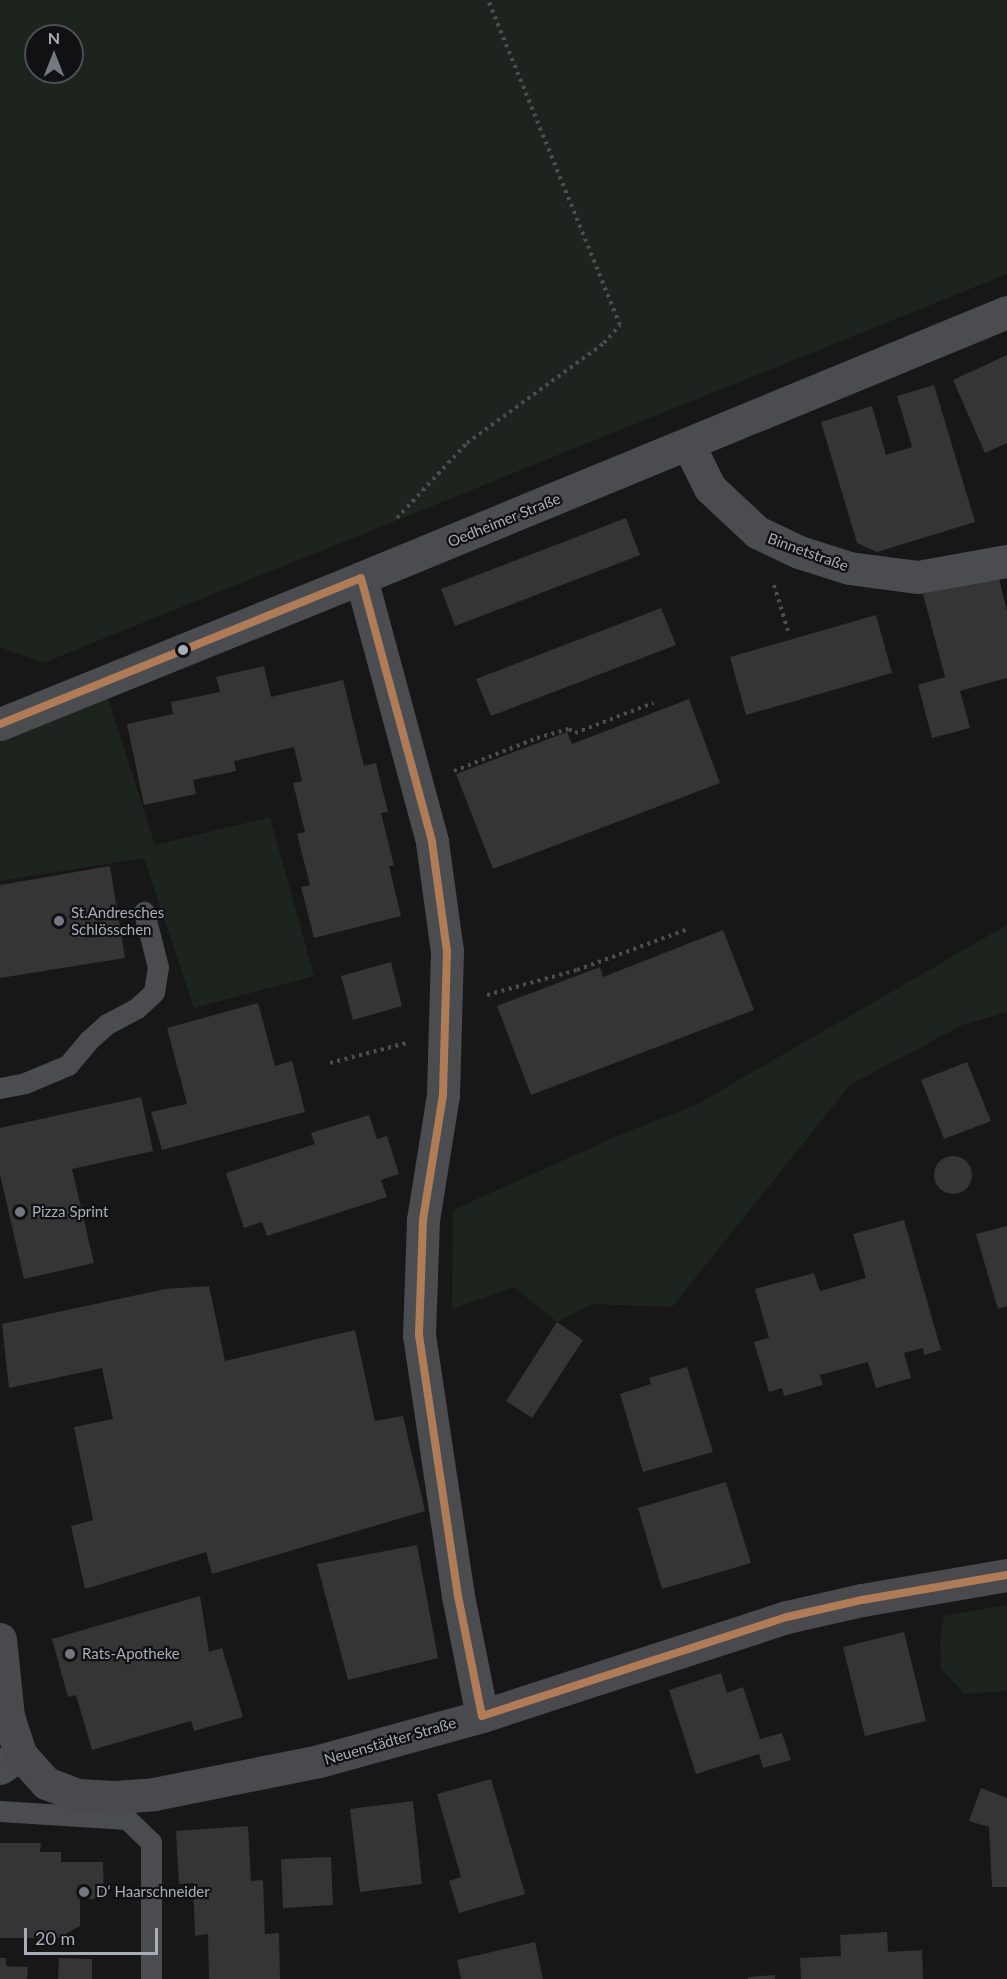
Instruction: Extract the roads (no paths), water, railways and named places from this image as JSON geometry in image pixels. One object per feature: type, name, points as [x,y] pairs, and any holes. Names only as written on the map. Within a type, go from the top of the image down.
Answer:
[{"type":"main road","name":"Neuenstädter Straße","points":[[0,1638],[10,1761],[46,1783],[78,1795],[115,1797],[154,1794],[319,1761],[482,1716],[787,1617],[862,1600],[1007,1575]]},
{"type":"street","name":"Oedheimer Straße","points":[[0,724],[361,579],[1007,312]]},
{"type":"street","name":"Binnetstraße","points":[[688,444],[710,488],[757,532],[799,552],[849,568],[918,577],[1007,561]]},
{"type":"street","points":[[361,579],[432,842],[445,940],[443,1095],[423,1220],[419,1335],[458,1596],[482,1716]]},
{"type":"lane","points":[[0,1088],[25,1083],[68,1065],[89,1040],[107,1024],[137,1008],[154,992],[158,968],[144,912]]},
{"type":"lane","points":[[0,1810],[127,1819],[151,1842],[151,1979]]},
{"type":"place","name":"St.Andresches Schlösschen","points":[[59,921]]},
{"type":"place","name":"Pizza Sprint","points":[[20,1212]]},
{"type":"place","name":"Rats-Apotheke","points":[[70,1654]]},
{"type":"place","name":"D‘ Haarschneider","points":[[84,1892]]}]
